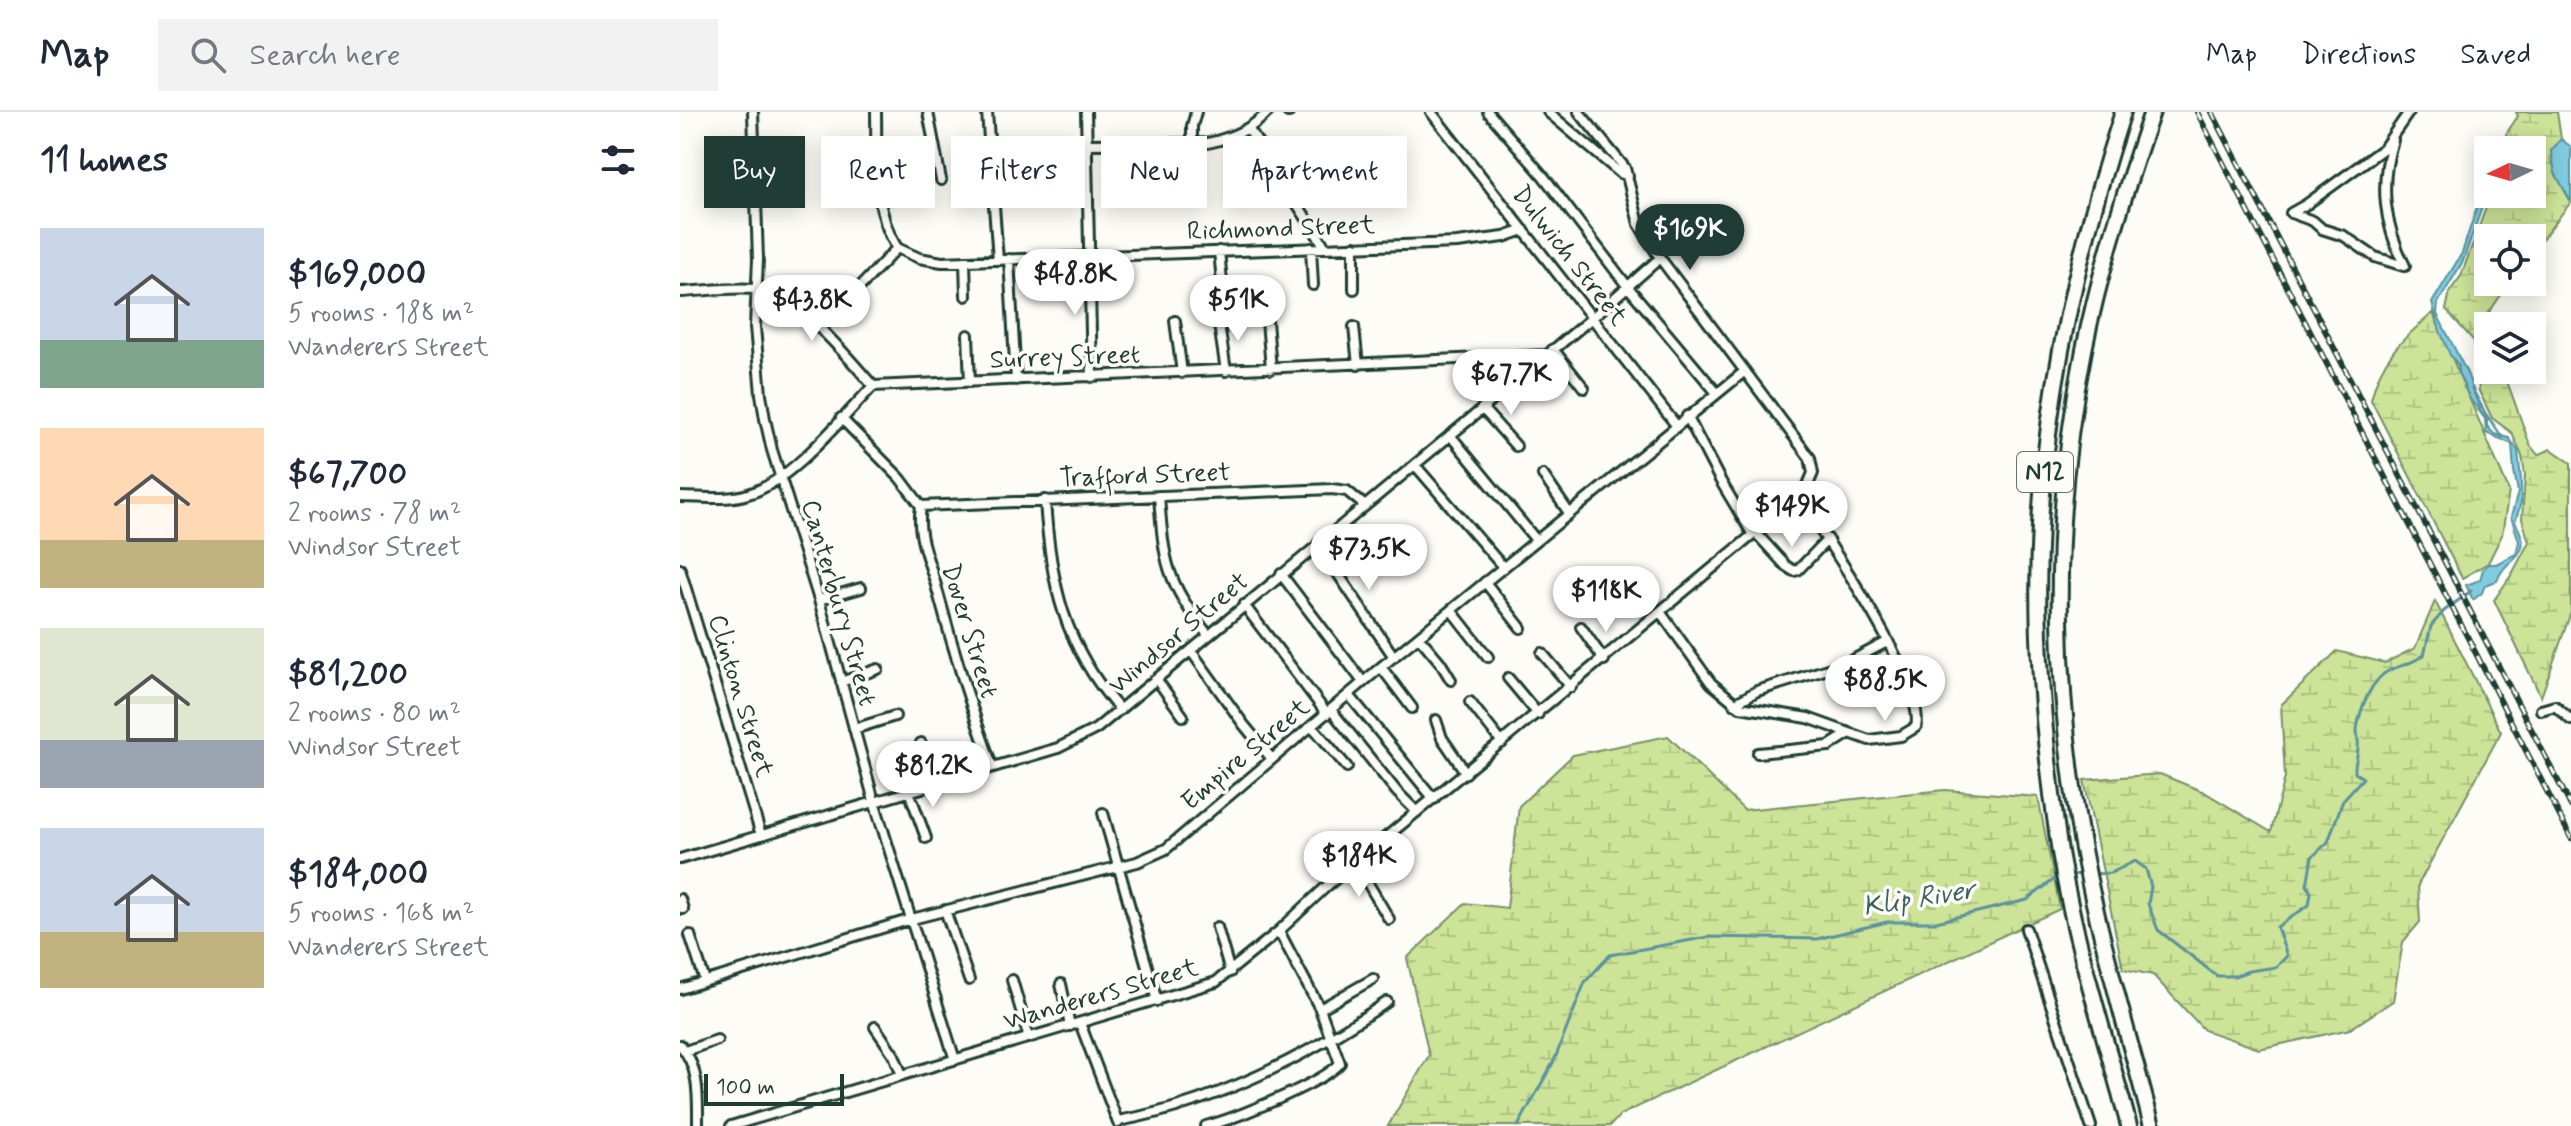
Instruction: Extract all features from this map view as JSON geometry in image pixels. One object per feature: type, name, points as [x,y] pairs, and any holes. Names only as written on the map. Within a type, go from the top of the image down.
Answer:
[{"type":"highway","name":"N12","points":[[2123,112],[2091,217],[2072,294],[2053,402],[2040,525],[2039,647],[2045,737],[2066,885],[2129,1126]]},
{"type":"highway","name":"N12","points":[[2152,112],[2095,299],[2069,440],[2061,569],[2067,739],[2081,835],[2089,881],[2152,1126]]},
{"type":"street","name":"Canterbury Street","points":[[753,112],[755,327],[761,394],[781,478],[819,600],[874,801],[955,1060]]},
{"type":"street","points":[[876,112],[877,136]]},
{"type":"street","points":[[928,112],[941,180]]},
{"type":"street","points":[[987,112],[998,260]]},
{"type":"street","points":[[1086,112],[1092,377]]},
{"type":"street","points":[[1192,136],[1196,112]]},
{"type":"street","points":[[1207,142],[1223,140],[1248,128],[1268,112]]},
{"type":"street","name":"Dulwich Street","points":[[1431,112],[1676,425]]},
{"type":"street","points":[[1488,112],[1716,392]]},
{"type":"street","points":[[1548,112],[1620,173],[1628,176]]},
{"type":"street","points":[[1579,112],[1625,168],[1628,176]]},
{"type":"street","points":[[2395,135],[2367,160],[2291,213],[2344,236],[2375,257],[2405,266],[2392,232],[2383,193],[2388,156],[2395,135],[2409,112]]},
{"type":"street","points":[[1248,128],[1325,247]]},
{"type":"street","points":[[1086,144],[1101,144]]},
{"type":"street","name":"Wanderers Street","points":[[731,1126],[1212,985],[1279,931],[1328,885],[1805,492],[1812,479],[1810,458],[1660,258],[1639,224],[1628,176]]},
{"type":"street","points":[[820,329],[897,248],[885,224],[882,208]]},
{"type":"street","name":"Richmond Street","points":[[897,248],[919,258],[942,262],[1471,242],[1504,237],[1524,230]]},
{"type":"street","points":[[1354,246],[1354,289]]},
{"type":"street","points":[[1311,248],[1313,285]]},
{"type":"street","points":[[1219,251],[1223,292]]},
{"type":"street","name":"Windsor Street","points":[[680,859],[1070,743],[1096,729],[1660,258]]},
{"type":"street","points":[[1009,259],[1016,380]]},
{"type":"street","points":[[965,261],[966,296]]},
{"type":"street","points":[[680,292],[757,289],[784,300],[820,329],[873,386]]},
{"type":"street","points":[[1218,318],[1226,371]]},
{"type":"street","points":[[1175,321],[1182,373]]},
{"type":"street","points":[[1267,321],[1271,369]]},
{"type":"street","points":[[1354,327],[1358,365]]},
{"type":"street","points":[[968,335],[970,382]]},
{"type":"street","points":[[1550,352],[1584,388]]},
{"type":"street","name":"Surrey Street","points":[[873,386],[1358,365],[1550,352]]},
{"type":"street","name":"Empire Street","points":[[680,989],[912,919],[1120,866],[1166,849],[1381,667],[1745,371]]},
{"type":"street","name":"Canterbury Street","points":[[781,478],[873,386]]},
{"type":"street","points":[[1482,408],[1516,446]]},
{"type":"street","points":[[1687,416],[1720,480],[1755,534],[1786,566],[1798,570],[1828,539]]},
{"type":"street","points":[[841,418],[900,478],[921,506]]},
{"type":"street","points":[[1450,435],[1536,540]]},
{"type":"street","points":[[1415,465],[1503,567]]},
{"type":"street","points":[[1543,475],[1569,513]]},
{"type":"street","points":[[680,497],[729,498],[745,495],[781,478]]},
{"type":"street","name":"Trafford Street","points":[[921,506],[1332,489],[1347,491],[1365,506]]},
{"type":"street","points":[[1159,496],[1162,543],[1169,573],[1181,599],[1208,635]]},
{"type":"street","points":[[1661,613],[1700,670],[1734,704],[1808,718],[1869,740],[1901,736],[1916,727],[1916,710],[1887,642],[1828,539],[1797,498]]},
{"type":"street","points":[[1045,500],[1051,569],[1066,623],[1081,658],[1120,710]]},
{"type":"street","name":"Dover Street","points":[[921,506],[918,524],[921,540],[966,693],[992,766]]},
{"type":"street","points":[[1318,544],[1394,657]]},
{"type":"street","name":"Clinton Street","points":[[680,569],[761,835]]},
{"type":"street","points":[[1281,574],[1363,682]]},
{"type":"street","points":[[1485,582],[1521,628]]},
{"type":"street","points":[[819,600],[861,588]]},
{"type":"street","points":[[1244,605],[1329,712],[1417,812]]},
{"type":"street","points":[[1451,610],[1488,657]]},
{"type":"street","points":[[1581,627],[1604,660]]},
{"type":"street","points":[[1419,637],[1451,680]]},
{"type":"street","points":[[1734,704],[1757,691],[1847,663],[1887,642]]},
{"type":"street","points":[[1191,651],[1272,759]]},
{"type":"street","points":[[1542,653],[1571,687]]},
{"type":"street","points":[[1381,667],[1412,708]]},
{"type":"street","points":[[841,682],[878,669]]},
{"type":"street","points":[[1508,678],[1538,714]]},
{"type":"street","points":[[1157,680],[1183,716]]},
{"type":"street","points":[[1349,695],[1434,799]]},
{"type":"street","points":[[1470,702],[1502,743]]},
{"type":"street","points":[[2541,710],[2555,706],[2571,720]]},
{"type":"street","points":[[854,729],[895,716]]},
{"type":"street","points":[[1436,720],[1442,738],[1466,773]]},
{"type":"street","points":[[1312,726],[1347,767]]},
{"type":"street","points":[[1758,753],[1829,746],[1848,734]]},
{"type":"street","points":[[921,743],[934,783]]},
{"type":"street","points":[[909,791],[926,838]]},
{"type":"street","points":[[1103,813],[1157,1001]]},
{"type":"street","points":[[1356,863],[1389,919]]},
{"type":"street","points":[[680,899],[683,909]]},
{"type":"street","points":[[945,910],[969,980]]},
{"type":"street","points":[[1217,927],[1230,972]]},
{"type":"street","points":[[2026,929],[2091,1126]]},
{"type":"street","points":[[1206,1126],[1240,1115],[1337,1067],[1341,1060],[1298,963],[1279,931]]},
{"type":"street","points":[[690,935],[705,981]]},
{"type":"street","points":[[1320,1009],[1373,979]]},
{"type":"street","points":[[1012,980],[1029,1038]]},
{"type":"street","points":[[1061,984],[1070,1026]]},
{"type":"street","points":[[1080,1023],[1119,1124],[1230,1088],[1332,1038],[1387,1002]]},
{"type":"street","points":[[875,1027],[894,1055],[902,1075]]},
{"type":"street","points":[[698,1126],[697,1083],[683,1048],[717,1040]]},
{"type":"green space","points":[[2516,112],[2557,112],[2561,139],[2551,151],[2555,173],[2571,202],[2546,234],[2546,224],[2480,224],[2486,208],[2546,208],[2546,136],[2506,136],[2518,116]]},
{"type":"green space","points":[[2474,240],[2474,296],[2500,296],[2489,312],[2474,312],[2474,341],[2446,310],[2450,291],[2461,276]]},
{"type":"green space","points":[[2433,313],[2509,491],[2502,535],[2488,563],[2462,578],[2371,400],[2386,361]]},
{"type":"green space","points":[[2478,384],[2508,384],[2530,445],[2538,455],[2551,449],[2571,463],[2571,612],[2541,697],[2494,600],[2529,542],[2522,519],[2525,475],[2522,456],[2512,433],[2492,418]]},
{"type":"green space","points":[[2435,601],[2501,732],[2418,885],[2420,922],[2403,942],[2393,1001],[2350,1029],[2259,1049],[2204,1030],[2153,975],[2123,969],[2084,780],[2160,774],[2204,792],[2271,832],[2285,777],[2281,705],[2337,651],[2385,663],[2415,648]]},
{"type":"green space","points":[[1668,736],[1744,810],[1945,790],[2038,797],[2060,909],[1620,1115],[1610,1126],[1388,1126],[1429,1055],[1407,958],[1465,903],[1507,908],[1519,806],[1573,755]]},
{"type":"water","points":[[2561,139],[2571,147],[2571,202],[2555,173],[2551,151]]},
{"type":"water","points":[[2477,208],[2482,208],[2463,261],[2438,303],[2437,314],[2467,373],[2481,412],[2487,419],[2487,426],[2494,434],[2509,438],[2518,451],[2521,503],[2515,522],[2523,543],[2517,556],[2497,581],[2485,585],[2482,593],[2473,600],[2466,585],[2480,580],[2483,569],[2489,564],[2496,564],[2516,554],[2519,541],[2511,517],[2518,492],[2512,444],[2486,433],[2485,419],[2470,399],[2458,372],[2459,366],[2450,355],[2440,331],[2432,303],[2462,253]]},
{"type":"waterway","name":"Klip River","points":[[2472,389],[2502,437]]},
{"type":"waterway","name":"Klip River","points":[[2091,874],[2111,873],[2135,861],[2146,869],[2151,887],[2148,904],[2158,930],[2217,976],[2234,976],[2276,967],[2287,956],[2277,927],[2309,905],[2311,893],[2307,885],[2312,857],[2328,842],[2343,800],[2363,778],[2355,773],[2357,729],[2368,695],[2383,674],[2424,655],[2431,626],[2444,611],[2471,591]]},
{"type":"waterway","name":"Klip River","points":[[2067,875],[2084,874]]},
{"type":"waterway","name":"Klip River","points":[[1518,1126],[1554,1061],[1585,982],[1610,955],[1708,937],[1817,939],[1887,922],[1936,922],[2027,900],[2060,875]]},
{"type":"railway","points":[[2197,112],[2571,838]]},
{"type":"railway","points":[[2212,112],[2571,806]]}]
